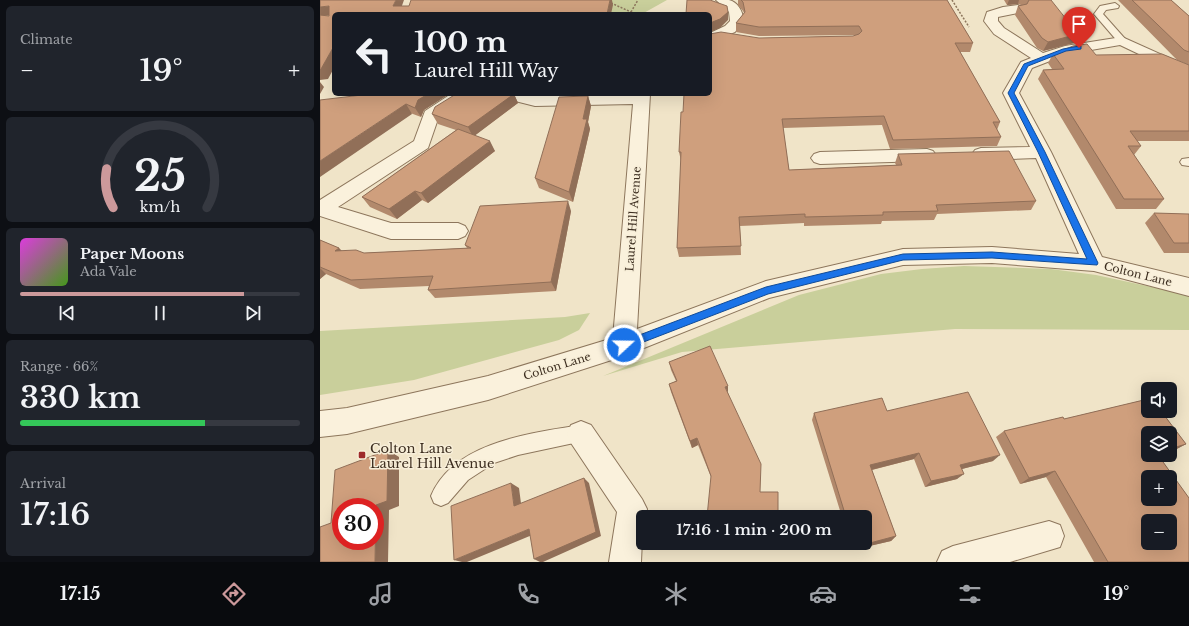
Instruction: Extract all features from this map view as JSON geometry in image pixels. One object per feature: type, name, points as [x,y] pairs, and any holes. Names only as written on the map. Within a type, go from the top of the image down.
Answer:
[{"type":"street","points":[[714,37],[729,30],[736,24],[737,17],[734,11],[722,0]]},
{"type":"street","points":[[1018,9],[1003,11],[992,15],[991,21],[999,31],[1042,59]]},
{"type":"street","points":[[714,37],[741,40]]},
{"type":"street","points":[[1094,263],[1042,152],[1011,93],[1026,65],[1065,50],[1122,41],[1189,72]]},
{"type":"street","points":[[458,231],[391,231],[321,209],[422,144],[432,114],[459,96]]},
{"type":"street","points":[[514,96],[535,101],[642,97]]},
{"type":"street","name":"Laurel Hill Avenue","points":[[624,345],[642,97]]},
{"type":"street","points":[[820,158],[1042,152]]},
{"type":"street","name":"Colton Lane","points":[[320,424],[347,421],[488,388],[624,345],[766,290],[903,257],[992,255],[1094,263],[1189,287]]},
{"type":"street","points":[[581,434],[632,509],[625,562]]},
{"type":"street","points":[[953,562],[1049,536]]},
{"type":"lane","points":[[1115,6],[1102,8],[1098,14],[1122,41]]},
{"type":"lane","points":[[441,496],[461,473],[482,460],[515,446],[581,434]]},
{"type":"path","points":[[613,0],[609,2],[629,12]]},
{"type":"path","points":[[632,12],[638,0]]},
{"type":"green space","points":[[546,0],[667,0],[646,12],[537,12]]},
{"type":"green space","points":[[964,266],[1051,269],[1096,275],[1189,295],[1189,330],[955,329],[682,352],[603,376],[799,295],[881,274]]},
{"type":"green space","points":[[590,313],[579,330],[559,340],[414,380],[320,395],[320,331],[565,317]]},
{"type":"building","points":[[320,0],[396,0],[393,6],[409,6],[411,0],[610,0],[607,12],[332,12],[332,50],[320,70],[320,15],[329,16],[329,6],[320,7]]},
{"type":"building","points":[[687,0],[710,0],[727,6],[728,12],[720,19],[712,22],[712,12],[686,12]]},
{"type":"building","points":[[741,0],[947,0],[973,43],[955,43],[1000,122],[993,122],[1001,137],[893,140],[884,116],[782,119],[789,170],[902,165],[898,154],[1009,151],[1036,201],[936,205],[938,211],[883,212],[883,215],[805,217],[805,214],[739,217],[741,246],[677,248],[681,112],[683,112],[684,96],[712,96],[712,34],[721,32],[759,38],[853,36],[862,31],[859,26],[759,27],[736,23],[745,12],[743,2]]},
{"type":"building","points":[[1029,0],[1051,0],[1078,34],[1048,42],[1042,38],[1018,6],[1027,4]]},
{"type":"building","points":[[1132,0],[1171,0],[1189,16],[1189,52],[1184,50]]},
{"type":"building","points":[[1087,44],[1096,55],[1162,54],[1189,65],[1189,131],[1130,131],[1141,146],[1128,146],[1164,199],[1124,199],[1043,70],[1064,69],[1053,54],[1073,46]]},
{"type":"building","points":[[354,96],[425,96],[418,100],[415,108],[406,104],[320,161],[320,100]]},
{"type":"building","points":[[453,96],[511,96],[468,127],[432,114],[435,107]]},
{"type":"building","points":[[588,96],[583,119],[587,119],[569,192],[535,178],[559,97]]},
{"type":"building","points":[[458,129],[490,141],[421,193],[415,191],[389,209],[362,197]]},
{"type":"building","points":[[568,201],[551,282],[428,290],[433,276],[351,280],[320,267],[320,240],[339,248],[335,251],[356,250],[364,253],[471,248],[465,245],[480,206]]},
{"type":"building","points":[[1154,213],[1189,214],[1189,243],[1174,243]]},
{"type":"building","points":[[710,346],[728,386],[725,387],[761,464],[760,492],[778,492],[778,510],[708,510],[711,476],[697,438],[690,441],[669,384],[677,381],[669,362]]},
{"type":"building","points":[[968,392],[1000,455],[960,465],[964,474],[931,481],[919,453],[870,465],[896,536],[872,542],[872,510],[844,510],[814,413],[882,398],[887,411]]},
{"type":"building","points":[[1141,401],[1141,418],[1166,418],[1172,426],[1141,426],[1141,462],[1163,462],[1169,470],[1141,470],[1141,506],[1177,506],[1177,481],[1189,498],[1189,562],[1108,562],[1055,471],[1029,478],[1004,431],[1063,417],[1064,419]]},
{"type":"building","points":[[1177,432],[1186,444],[1177,447]]},
{"type":"building","points":[[388,450],[387,501],[384,502],[384,498],[333,498],[335,470]]},
{"type":"building","points":[[584,478],[596,532],[534,559],[529,529],[454,560],[451,506],[511,483],[514,506]]},
{"type":"building","points":[[332,510],[332,550],[375,550],[375,562],[320,562],[320,527],[331,523]]},
{"type":"place","name":"Colton Lane Laurel Hill Avenue","points":[[362,455]]},
{"type":"route","points":[[624,345],[766,290],[903,257],[992,255],[1094,263],[1042,152],[1011,93],[1026,65],[1065,50],[1079,48]]}]
